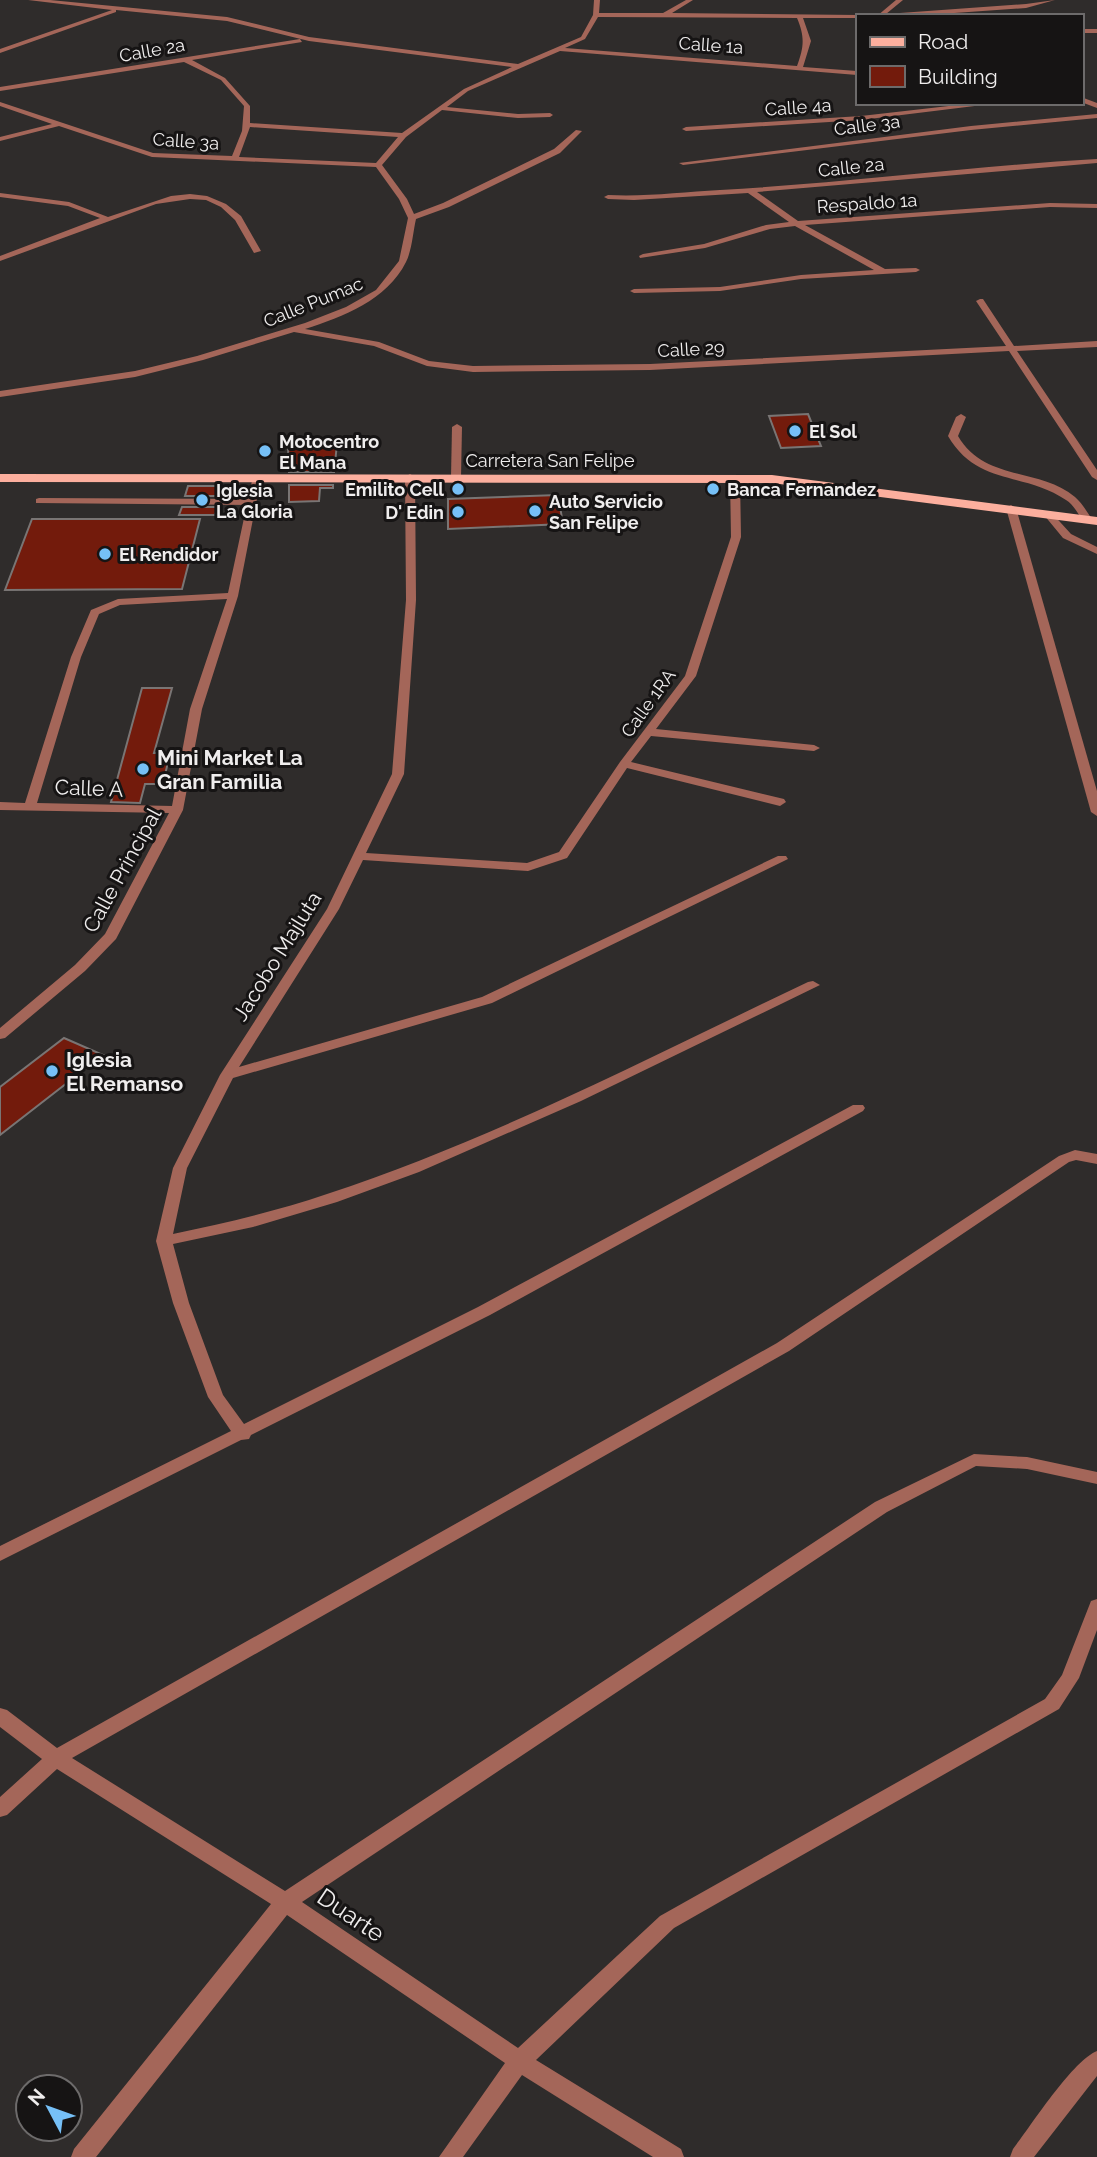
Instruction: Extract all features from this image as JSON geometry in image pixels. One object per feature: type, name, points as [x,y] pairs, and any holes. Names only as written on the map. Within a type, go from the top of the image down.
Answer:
[{"type":"main road","name":"Carretera San Felipe","points":[[0,478],[735,478],[818,483],[1092,520]]},
{"type":"street","points":[[31,0],[227,19],[309,40],[519,67]]},
{"type":"street","points":[[578,131],[557,151],[412,218],[403,199],[378,165],[403,135],[486,79],[562,50],[583,38],[596,15],[597,0]]},
{"type":"street","points":[[663,16],[690,0]]},
{"type":"street","points":[[888,0],[899,1]]},
{"type":"street","points":[[909,14],[1026,6],[1052,0]]},
{"type":"street","points":[[883,14],[899,1]]},
{"type":"street","points":[[0,51],[118,10]]},
{"type":"street","points":[[596,15],[856,16]]},
{"type":"street","points":[[799,16],[808,31],[808,43],[800,67]]},
{"type":"street","name":"Calle 2a","points":[[0,89],[309,40]]},
{"type":"street","name":"Calle 1a","points":[[562,50],[856,73]]},
{"type":"street","points":[[186,60],[223,79],[247,106],[246,125],[234,160]]},
{"type":"street","name":"Calle 3a","points":[[0,104],[140,153],[234,160],[378,165]]},
{"type":"street","name":"Calle 4a","points":[[686,129],[861,118],[978,105]]},
{"type":"street","points":[[441,108],[518,116],[550,115]]},
{"type":"street","name":"Calle 3a","points":[[683,163],[971,128],[1097,116]]},
{"type":"street","points":[[0,139],[59,124]]},
{"type":"street","points":[[246,125],[403,135]]},
{"type":"street","name":"Calle 2a","points":[[608,197],[656,199],[693,193],[751,192],[1097,161]]},
{"type":"street","points":[[751,192],[796,223],[884,272]]},
{"type":"street","points":[[0,195],[69,204],[104,217],[101,222]]},
{"type":"street","points":[[0,206],[16,197]]},
{"type":"street","points":[[0,259],[160,200],[198,197],[219,205],[237,217],[257,251]]},
{"type":"street","name":"Respaldo 1a","points":[[643,256],[705,246],[769,227],[796,223],[1050,205],[1097,206]]},
{"type":"street","name":"Calle Pumac","points":[[0,394],[135,374],[292,330],[349,309],[379,292],[403,261],[412,218]]},
{"type":"street","points":[[634,291],[720,289],[801,277],[916,270]]},
{"type":"street","points":[[981,301],[1097,477]]},
{"type":"street","name":"Calle 29","points":[[292,330],[376,344],[427,363],[474,369],[650,367],[1097,344]]},
{"type":"street","points":[[961,417],[953,436],[958,449],[976,462],[1072,499],[1092,520]]},
{"type":"street","points":[[456,477],[457,427]]},
{"type":"street","name":"Jacobo Majluta","points":[[243,1434],[216,1397],[181,1303],[164,1241],[180,1168],[227,1075],[333,909],[398,774],[411,600],[410,477]]},
{"type":"street","name":"Calle Principal","points":[[0,1035],[80,968],[111,936],[177,810],[195,709],[233,596],[256,478]]},
{"type":"street","name":"Calle 1RA","points":[[359,856],[528,867],[563,855],[624,764],[690,676],[736,537],[735,478]]},
{"type":"street","points":[[39,501],[251,502]]},
{"type":"street","points":[[1011,508],[1097,812]]},
{"type":"street","points":[[1047,513],[1067,536],[1097,551]]},
{"type":"street","points":[[30,805],[76,657],[94,612],[118,602],[233,596]]},
{"type":"street","points":[[649,732],[814,748]]},
{"type":"street","points":[[624,764],[780,802]]},
{"type":"street","name":"Calle A","points":[[0,806],[177,810]]},
{"type":"street","points":[[227,1075],[487,1000],[782,859]]},
{"type":"street","points":[[164,1241],[226,1230],[429,1165],[813,985]]},
{"type":"street","points":[[0,1554],[484,1311],[858,1108]]},
{"type":"street","points":[[0,1809],[56,1758],[783,1346],[1064,1158],[1075,1155],[1097,1159]]},
{"type":"street","points":[[82,2157],[285,1902],[881,1507],[974,1460],[1027,1463],[1097,1478]]},
{"type":"street","points":[[450,2157],[519,2061],[667,1922],[1052,1704],[1070,1678],[1097,1606]]},
{"type":"street","name":"Duarte","points":[[0,1716],[56,1758],[285,1902],[519,2061],[673,2157]]},
{"type":"street","points":[[1021,2157],[1078,2081],[1097,2061]]},
{"type":"building","name":"El Sol","points":[[808,414],[821,446],[781,448],[769,416]]},
{"type":"building","points":[[337,444],[334,472],[289,472],[288,446]]},
{"type":"building","points":[[289,485],[333,485],[333,488],[320,488],[319,501],[289,502]]},
{"type":"building","points":[[188,486],[224,486],[221,496],[185,496]]},
{"type":"building","points":[[558,495],[563,524],[448,529],[448,499]]},
{"type":"building","points":[[182,507],[218,507],[215,515],[179,515]]},
{"type":"building","name":"El Rendidor","points":[[32,519],[200,519],[182,589],[5,590]]},
{"type":"building","points":[[142,688],[172,688],[154,753],[170,753],[163,784],[145,784],[140,803],[111,802]]},
{"type":"building","name":"Iglesia El Remanso","points":[[64,1038],[103,1055],[0,1135],[0,1087]]},
{"type":"place","name":"El Sol","points":[[795,431]]},
{"type":"place","name":"Motocentro El Mana","points":[[265,451]]},
{"type":"place","name":"Emilito Cell","points":[[458,489]]},
{"type":"place","name":"Banca Fernandez","points":[[713,489]]},
{"type":"place","name":"Iglesia La Gloria","points":[[202,500]]},
{"type":"place","name":"Auto Servicio San Felipe","points":[[535,511]]},
{"type":"place","name":"D' Edin","points":[[458,512]]},
{"type":"place","name":"El Rendidor","points":[[105,554]]},
{"type":"place","name":"Mini Market La Gran Familia","points":[[143,769]]},
{"type":"place","name":"Iglesia El Remanso","points":[[52,1071]]}]
